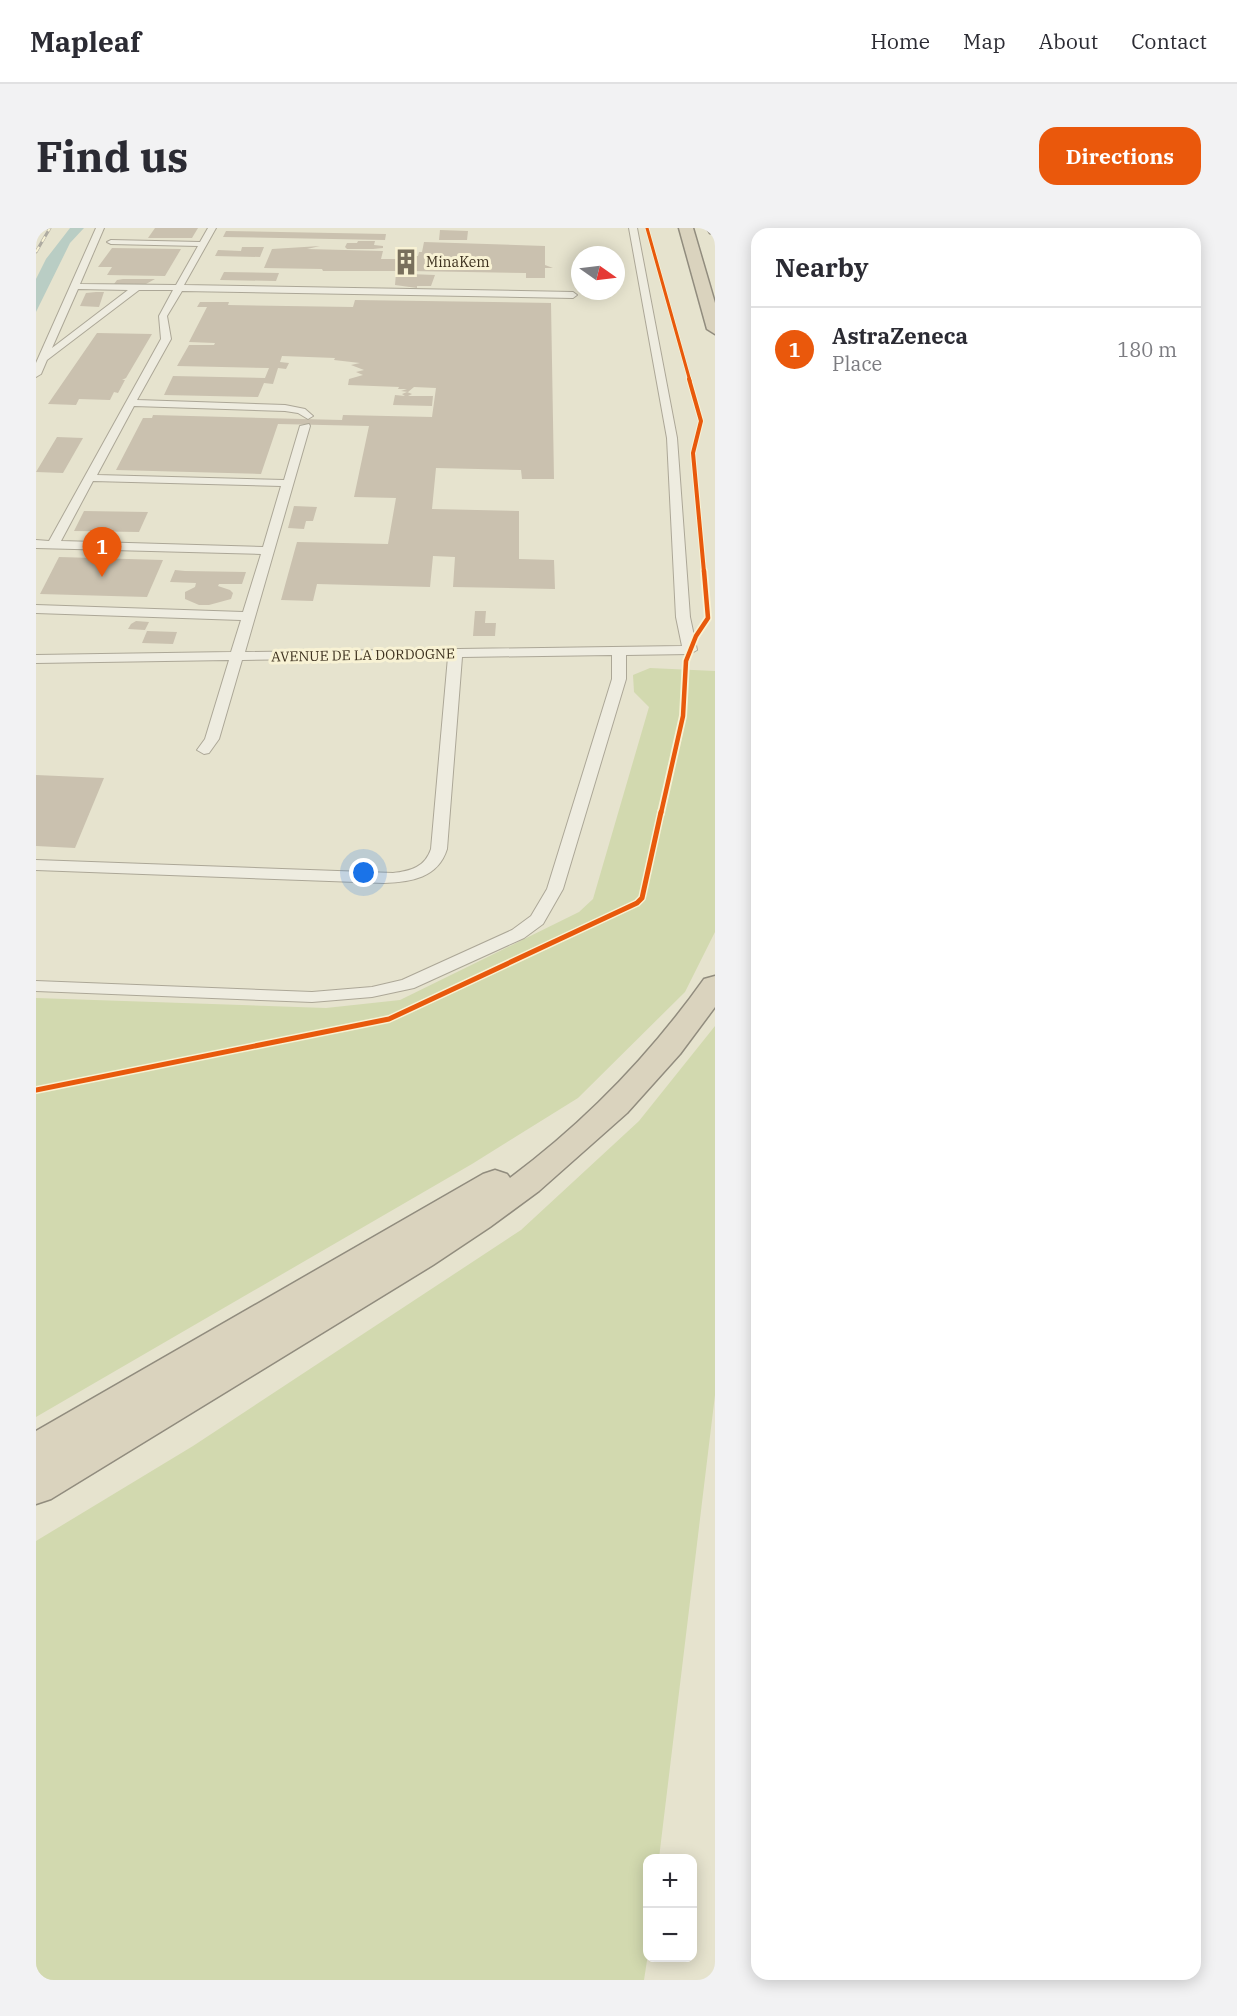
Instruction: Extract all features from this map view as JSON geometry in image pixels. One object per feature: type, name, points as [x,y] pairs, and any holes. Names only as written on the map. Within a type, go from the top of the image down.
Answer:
[{"type":"highway","points":[[686,228],[715,329]]},
{"type":"highway","points":[[36,1487],[310,1323],[469,1224],[556,1158],[617,1102],[672,1043],[715,985]]},
{"type":"highway","points":[[36,1451],[519,1168],[617,1102]]},
{"type":"lane","points":[[36,374],[100,228]]},
{"type":"lane","points":[[53,544],[166,339],[163,316],[212,228]]},
{"type":"lane","name":"AVENUE DE LA DORDOGNE","points":[[36,659],[690,650],[683,617],[672,438],[633,228]]},
{"type":"lane","points":[[111,242],[204,244]]},
{"type":"lane","points":[[75,286],[571,296]]},
{"type":"lane","points":[[42,360],[136,287]]},
{"type":"lane","points":[[130,403],[285,408],[302,411],[306,421],[212,739],[204,750]]},
{"type":"lane","points":[[89,478],[288,483]]},
{"type":"lane","points":[[36,544],[267,551]]},
{"type":"lane","points":[[36,609],[248,616]]},
{"type":"lane","points":[[36,986],[312,997],[354,995],[408,984],[518,934],[537,920],[555,889],[619,679],[619,651]]},
{"type":"lane","points":[[36,865],[384,878],[404,878],[420,873],[436,860],[439,849],[455,654]]},
{"type":"green space","points":[[650,668],[715,671],[715,932],[685,992],[578,1098],[472,1164],[36,1417],[36,998],[326,1008],[400,1000],[579,912],[593,899],[649,707],[634,692],[633,675]]},
{"type":"green space","points":[[715,1026],[715,1395],[659,1854],[643,1854],[643,1962],[647,1962],[644,1980],[36,1980],[36,1541],[193,1446],[521,1230],[639,1121]]},
{"type":"shaded area","points":[[70,228],[84,228],[70,243],[36,312],[36,279],[46,259]]},
{"type":"building","points":[[155,228],[198,228],[192,238],[148,238]]},
{"type":"building","points":[[440,230],[468,231],[467,240],[439,240]]},
{"type":"building","points":[[226,231],[386,234],[385,240],[223,237]]},
{"type":"building","points":[[375,241],[374,245],[383,246],[383,248],[347,249],[345,247],[347,243]]},
{"type":"building","name":"MinaKem","points":[[424,242],[545,246],[545,265],[553,268],[545,268],[545,278],[526,278],[526,273],[409,271],[409,274],[435,275],[431,286],[417,286],[417,288],[395,285],[396,273],[403,271],[264,268],[272,249],[320,246],[307,249],[383,251],[381,259],[413,259],[413,256],[418,256],[419,252],[422,252]]},
{"type":"building","points":[[242,247],[264,247],[260,257],[215,256],[218,250],[241,251]]},
{"type":"building","points":[[112,248],[181,249],[165,276],[107,275],[112,267],[98,267]]},
{"type":"building","points":[[224,272],[279,273],[276,281],[220,280]]},
{"type":"building","points":[[155,279],[146,284],[114,284],[117,280]]},
{"type":"building","points":[[104,292],[99,307],[80,306],[86,293]]},
{"type":"building","points":[[355,300],[551,303],[554,479],[522,479],[521,470],[436,468],[432,509],[519,511],[519,559],[554,560],[555,589],[453,587],[455,557],[433,556],[430,587],[317,584],[313,601],[281,600],[297,542],[388,544],[396,498],[354,497],[369,426],[278,424],[261,474],[116,470],[143,418],[152,418],[153,415],[342,420],[343,415],[432,417],[436,388],[414,387],[408,392],[401,391],[407,389],[398,389],[399,387],[348,385],[349,379],[363,375],[356,372],[364,370],[351,365],[360,363],[334,360],[335,358],[282,356],[280,362],[289,363],[286,369],[278,368],[273,384],[264,383],[258,397],[164,395],[173,376],[265,378],[269,368],[177,366],[189,345],[214,345],[215,343],[189,342],[207,307],[197,307],[200,302],[229,302],[228,305],[353,307]]},
{"type":"building","points":[[97,333],[152,334],[126,378],[122,380],[125,380],[118,393],[114,392],[110,400],[79,399],[76,405],[48,404]]},
{"type":"building","points":[[407,392],[412,394],[408,396],[433,396],[432,406],[393,405],[395,395],[405,396],[402,394]]},
{"type":"building","points":[[57,437],[83,438],[63,473],[36,472]]},
{"type":"building","points":[[294,506],[317,507],[313,521],[306,521],[304,529],[288,528]]},
{"type":"building","points":[[84,511],[148,512],[139,532],[74,531]]},
{"type":"building","points":[[59,557],[163,560],[147,597],[40,594]]},
{"type":"building","points":[[175,570],[246,572],[242,584],[219,584],[218,586],[233,593],[231,599],[209,605],[199,605],[185,599],[185,592],[195,587],[196,583],[170,582]]},
{"type":"building","points":[[475,611],[486,611],[485,623],[496,623],[495,636],[473,636]]},
{"type":"building","points":[[136,621],[149,622],[145,630],[128,629]]},
{"type":"building","points":[[147,631],[177,632],[173,644],[142,643]]},
{"type":"building","points":[[36,775],[104,778],[75,848],[36,846]]},
{"type":"railway","points":[[36,252],[50,228]]},
{"type":"cycle path","points":[[36,1090],[389,1019],[637,903],[642,898],[683,716],[686,661],[696,636],[708,618],[693,453],[701,421],[647,228]]},
{"type":"place","name":"MinaKem","points":[[406,262]]},
{"type":"place","name":"AstraZeneca","points":[[102,577]]}]
